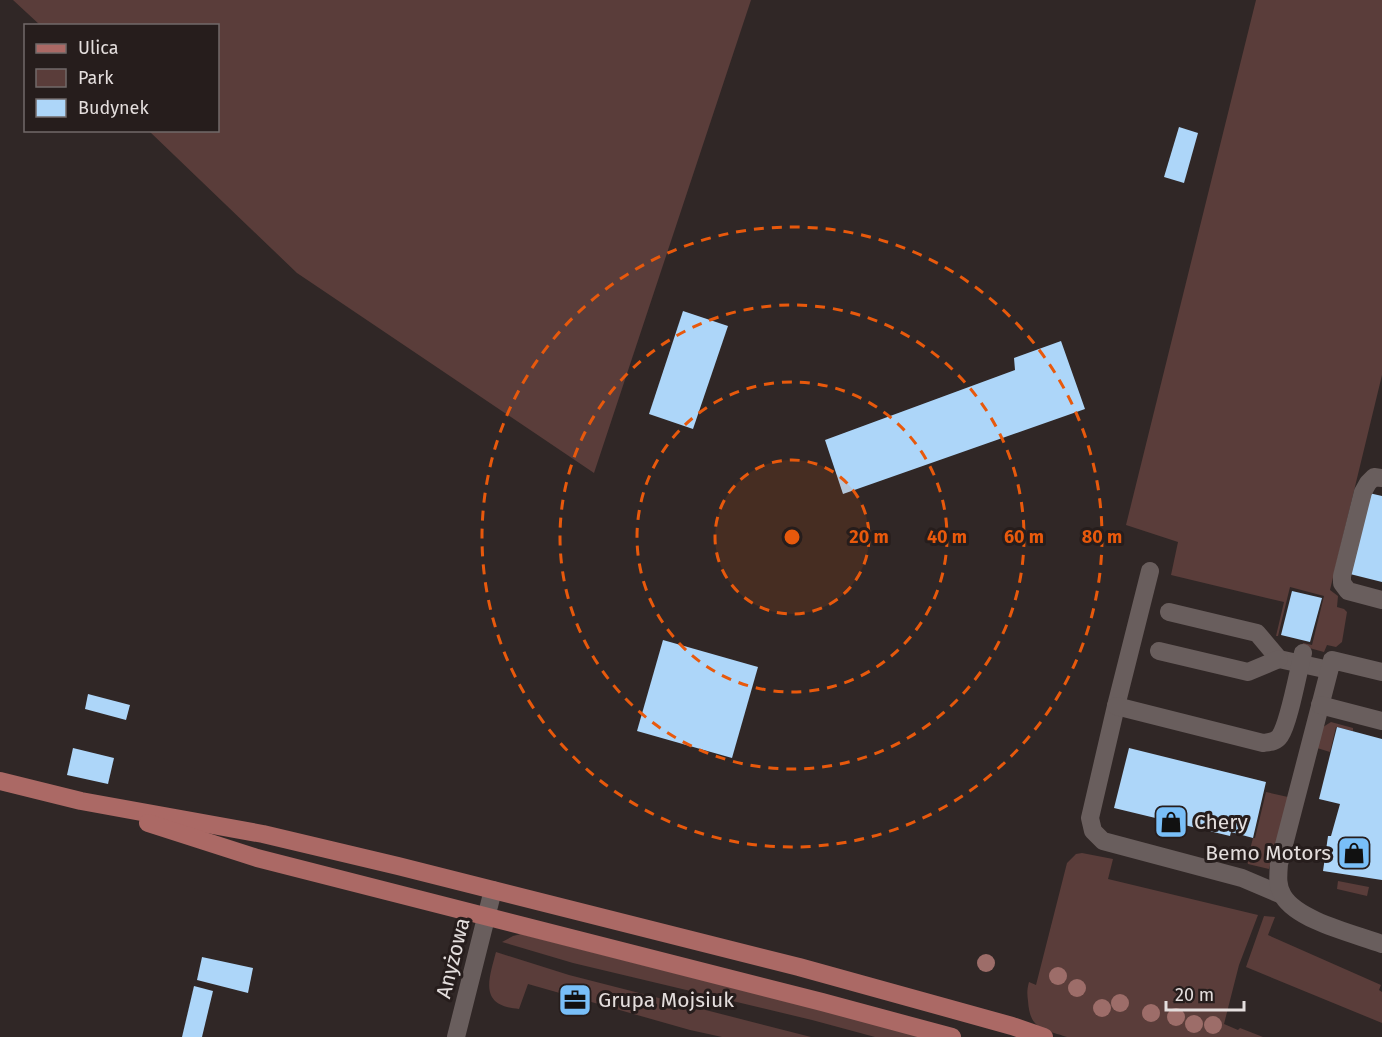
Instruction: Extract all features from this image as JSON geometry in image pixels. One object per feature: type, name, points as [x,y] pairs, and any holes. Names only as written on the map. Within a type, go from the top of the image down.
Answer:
[{"type":"main road","points":[[0,781],[81,801],[263,834],[493,890],[799,967],[1010,1032],[1044,1037]]},
{"type":"main road","points":[[81,801],[257,858],[952,1037]]},
{"type":"street","points":[[1382,478],[1374,477],[1363,492],[1342,576],[1342,583],[1348,591],[1382,600]]},
{"type":"street","points":[[1150,571],[1090,818],[1094,831],[1103,842],[1242,878],[1282,895]]},
{"type":"street","points":[[1169,612],[1257,633],[1279,659]]},
{"type":"street","points":[[1160,651],[1248,672],[1279,659],[1302,658],[1329,670]]},
{"type":"street","points":[[1116,706],[1263,743],[1272,742],[1280,737],[1302,658]]},
{"type":"street","points":[[1382,672],[1332,660],[1279,864],[1277,881],[1282,895],[1291,907],[1315,919],[1382,944]]},
{"type":"street","points":[[1320,705],[1382,721]]},
{"type":"street","points":[[1285,723],[1313,731]]},
{"type":"street","name":"Anyżowa","points":[[456,1037],[493,890]]},
{"type":"green space","points":[[13,0],[751,0],[594,473],[297,273],[150,132],[219,132],[219,24],[39,24]]},
{"type":"green space","points":[[1256,0],[1382,0],[1382,375],[1330,590],[1338,596],[1337,607],[1347,612],[1342,642],[1336,647],[1327,645],[1324,652],[1302,646],[1303,643],[1312,645],[1324,596],[1290,587],[1278,636],[1276,636],[1284,602],[1171,575],[1178,542],[1126,525]]},
{"type":"green space","points":[[1331,722],[1353,728],[1353,731],[1336,727],[1330,752],[1317,748],[1323,727]]},
{"type":"green space","points":[[1266,792],[1288,797],[1269,869],[1248,864],[1247,861]]},
{"type":"green space","points":[[1076,854],[1113,859],[1108,879],[1258,915],[1239,965],[1224,1024],[1263,1037],[1067,1037],[1045,1030],[1035,1023],[1029,1011],[1027,994],[1029,982],[1036,985],[1067,863]]},
{"type":"green space","points":[[1338,881],[1369,887],[1367,896],[1337,889]]},
{"type":"green space","points":[[1264,916],[1275,917],[1268,935],[1381,985],[1379,990],[1382,992],[1382,1023],[1246,967]]},
{"type":"green space","points":[[521,934],[927,1037],[875,1037],[573,963],[502,942]]},
{"type":"green space","points":[[496,952],[569,975],[811,1037],[722,1037],[528,984],[519,1009],[506,1007],[497,1003],[490,990],[489,981]]},
{"type":"building","points":[[1179,127],[1198,133],[1184,183],[1164,177]]},
{"type":"building","points":[[683,311],[728,326],[693,429],[649,414]]},
{"type":"building","points":[[1061,341],[1085,409],[843,494],[825,440],[1015,370],[1014,358]]},
{"type":"building","points":[[1369,493],[1382,496],[1382,582],[1350,574]]},
{"type":"building","points":[[1292,591],[1322,598],[1310,642],[1281,635]]},
{"type":"building","points":[[663,640],[758,667],[732,758],[637,731]]},
{"type":"building","points":[[88,694],[130,705],[126,720],[85,709]]},
{"type":"building","points":[[1337,727],[1382,739],[1382,880],[1323,871],[1328,836],[1331,836],[1340,804],[1319,799]]},
{"type":"building","points":[[73,748],[114,758],[108,784],[67,775]]},
{"type":"building","points":[[1129,748],[1266,782],[1253,838],[1231,832],[1230,836],[1114,808]]},
{"type":"building","points":[[202,957],[253,968],[248,993],[197,980]]},
{"type":"building","points":[[194,986],[213,991],[202,1037],[182,1037]]},
{"type":"place","name":"Chery","points":[[1171,822]]},
{"type":"place","name":"Bemo Motors","points":[[1354,853]]},
{"type":"place","name":"Grupa Mojsiuk","points":[[575,1000]]}]
